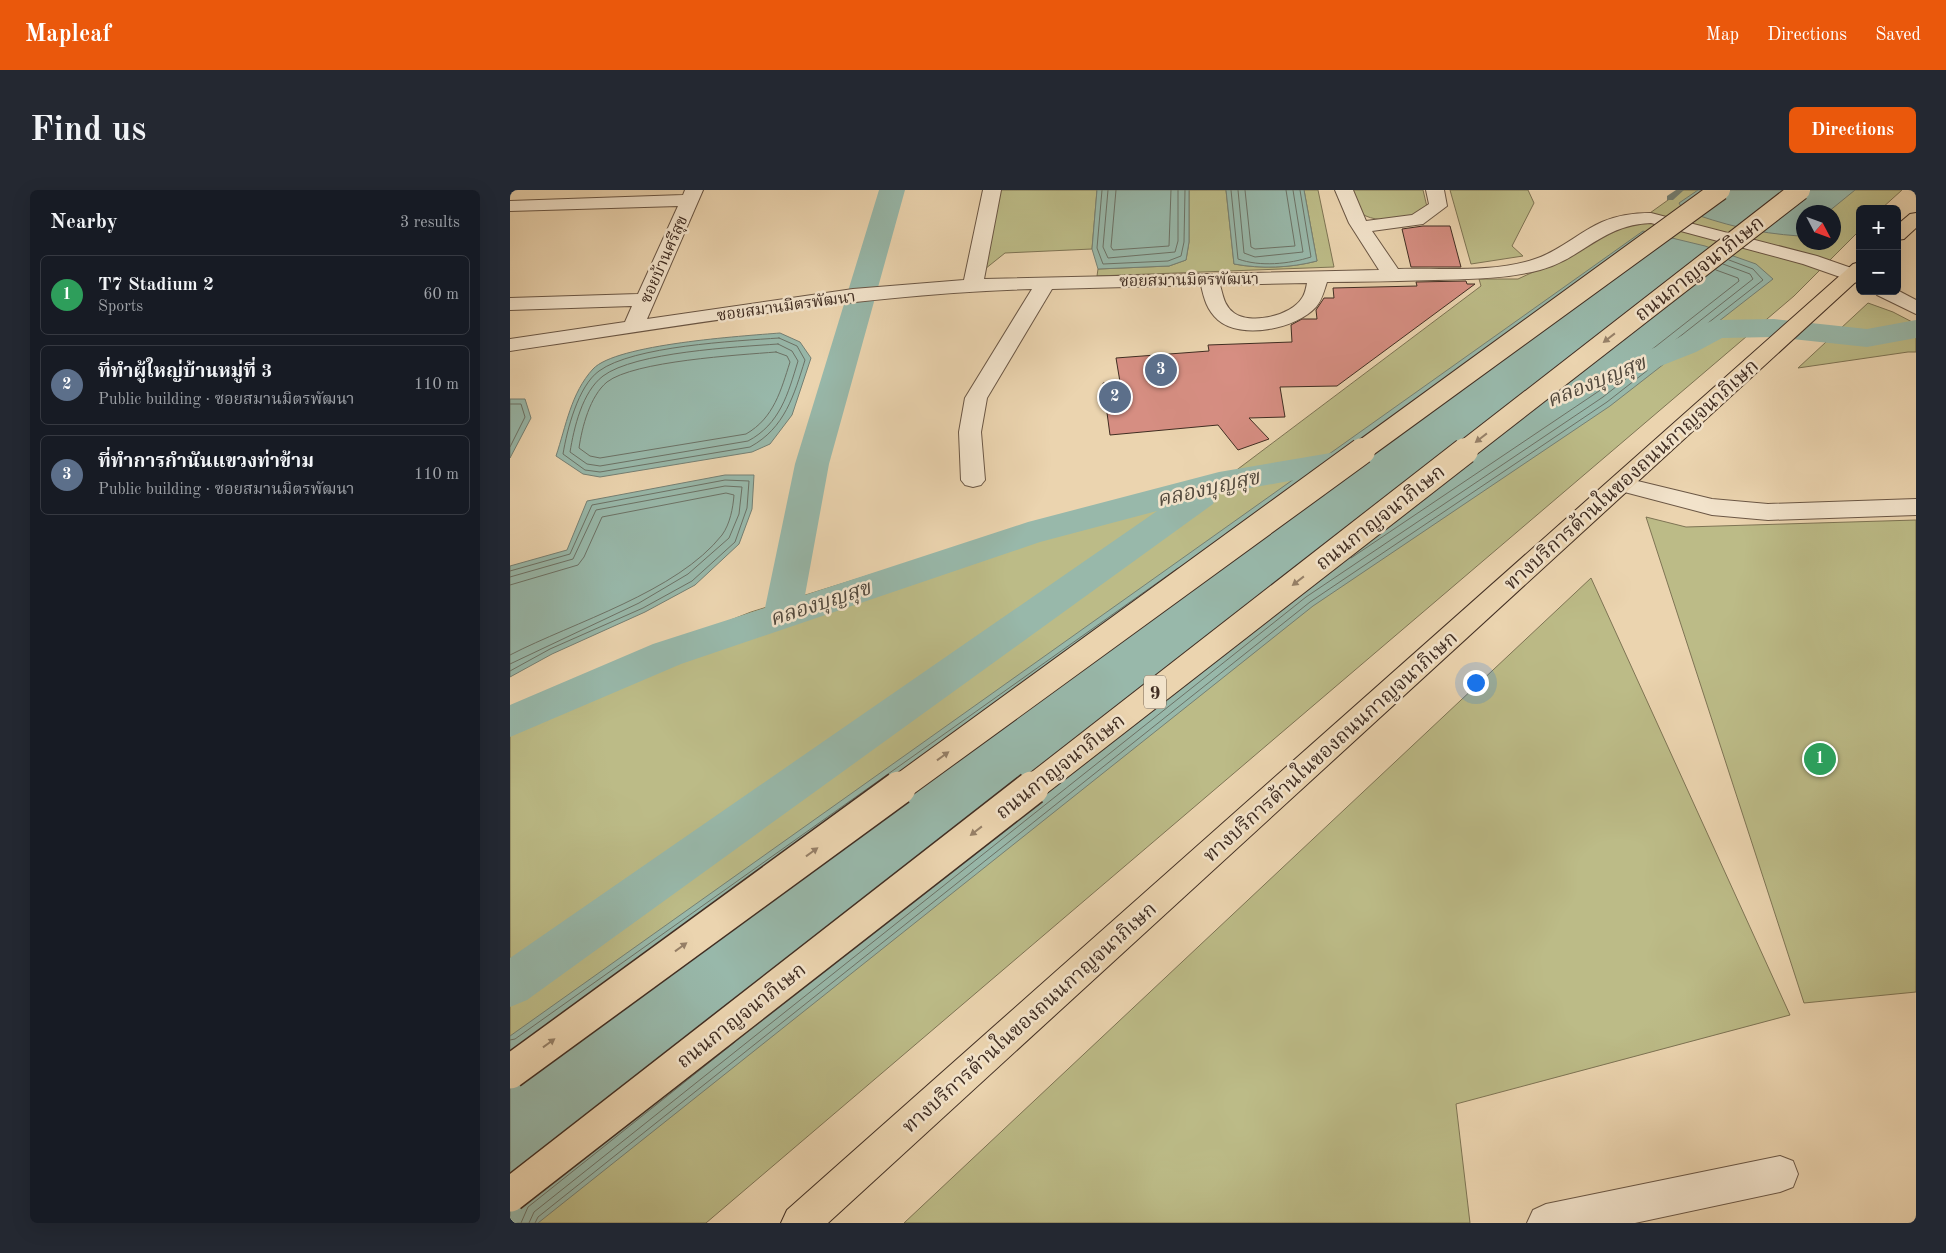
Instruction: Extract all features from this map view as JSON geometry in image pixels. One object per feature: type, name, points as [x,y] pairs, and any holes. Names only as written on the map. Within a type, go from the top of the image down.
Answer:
[{"type":"main road","points":[[510,1072],[1720,190]]},
{"type":"main road","name":"ถนนกาญจนาภิเษก","points":[[510,1195],[1800,190]]},
{"type":"main road","points":[[1901,231],[1916,218]]},
{"type":"main road","name":"ทางบริการด้านในของถนนกาญจนาภิเษก","points":[[800,1223],[1830,294],[1856,275]]},
{"type":"street","points":[[973,285],[992,190]]},
{"type":"street","points":[[1344,190],[1348,204],[1361,227],[1392,274]]},
{"type":"street","points":[[1361,227],[1417,220],[1438,206],[1435,190]]},
{"type":"street","points":[[510,206],[692,195]]},
{"type":"street","name":"ซอยบ้านศรีสุข","points":[[633,327],[692,195]]},
{"type":"street","name":"ซอยสมานมิตรพัฒนา","points":[[510,345],[875,292],[973,285],[1486,273],[1521,268],[1550,260],[1613,222],[1640,217],[1651,218],[1856,274]]},
{"type":"street","points":[[1208,279],[1218,308],[1229,318],[1250,325],[1276,322],[1291,317],[1310,303],[1318,276]]},
{"type":"street","points":[[973,480],[970,432],[976,398],[1046,283]]},
{"type":"street","points":[[1892,295],[1916,308]]},
{"type":"street","points":[[510,304],[645,300]]},
{"type":"street","points":[[1620,484],[1712,507],[1740,510],[1768,512],[1916,507]]},
{"type":"street","points":[[1546,1223],[1780,1174]]},
{"type":"shaded area","points":[[998,190],[1097,190],[1092,249],[1005,253],[985,269]]},
{"type":"shaded area","points":[[1189,190],[1226,190],[1234,264],[1265,267],[1296,265],[1317,261],[1304,190],[1318,190],[1334,267],[1097,276],[1098,269],[1169,266],[1186,260],[1189,242]]},
{"type":"shaded area","points":[[1348,190],[1423,190],[1427,207],[1401,218],[1390,220],[1370,218],[1355,208]]},
{"type":"shaded area","points":[[1450,190],[1528,190],[1534,203],[1512,246],[1523,256],[1471,264]]},
{"type":"shaded area","points":[[1682,190],[1902,190],[1885,205],[1856,205],[1856,234],[1841,249],[1841,205],[1796,205],[1796,250],[1840,250],[1794,296],[706,1223],[510,1223],[510,707],[751,612],[1030,525],[1230,475],[1481,286],[1479,279],[1518,279],[1555,262],[1604,231],[1636,223]]},
{"type":"shaded area","points":[[1868,303],[1893,312],[1916,324],[1916,352],[1798,368]]},
{"type":"shaded area","points":[[1646,517],[1686,527],[1916,520],[1916,992],[1804,1003]]},
{"type":"shaded area","points":[[1591,578],[1790,1015],[1456,1104],[1470,1223],[904,1223]]},
{"type":"water","points":[[1097,190],[1189,190],[1189,242],[1186,260],[1169,266],[1098,269],[1092,249]]},
{"type":"water","points":[[1226,190],[1304,190],[1317,261],[1276,267],[1234,264]]},
{"type":"water","points":[[1698,190],[1855,190],[1837,205],[1796,205],[1796,236],[1740,228],[1683,210],[1679,203]]},
{"type":"water","points":[[1643,231],[1705,246],[1756,264],[1773,279],[1610,406],[1313,606],[538,1223],[510,1223],[510,1036]]},
{"type":"water","points":[[780,333],[800,342],[811,358],[792,415],[770,444],[752,452],[600,477],[583,474],[556,456],[579,388],[593,369],[606,360],[653,347],[738,336]]},
{"type":"water","points":[[510,399],[525,399],[531,418],[510,458]]},
{"type":"water","points":[[725,475],[754,475],[752,509],[739,544],[695,585],[645,612],[552,654],[510,677],[510,566],[567,550],[587,501]]},
{"type":"building","points":[[1423,226],[1450,226],[1461,267],[1411,267],[1402,229]]},
{"type":"building","points":[[1466,281],[1467,284],[1475,284],[1337,386],[1280,387],[1285,417],[1249,418],[1269,439],[1238,450],[1218,425],[1110,435],[1103,383],[1120,382],[1116,358],[1209,351],[1208,345],[1292,342],[1291,325],[1302,319],[1317,319],[1316,310],[1324,298],[1334,298],[1333,288],[1417,286],[1416,282]]},
{"type":"waterway","points":[[782,616],[812,464],[892,190]]},
{"type":"waterway","points":[[1670,198],[1680,190]]},
{"type":"waterway","name":"คลองบุญสุข","points":[[1642,363],[1685,346],[1716,329],[1774,328],[1867,338],[1916,329]]},
{"type":"waterway","name":"คลองบุญสุข","points":[[1911,330],[1916,333]]},
{"type":"waterway","name":"คลองบุญสุข","points":[[782,616],[1028,534],[1219,483],[1366,457]]},
{"type":"waterway","points":[[510,985],[996,643],[1201,496]]},
{"type":"waterway","name":"คลองบุญสุข","points":[[510,722],[667,654],[782,616]]},
{"type":"place","name":"ที่ทำการกำนันแขวงท่าข้าม","points":[[1161,370]]},
{"type":"place","name":"ที่ทำผู้ใหญ่บ้านหมู่ที่ 3","points":[[1115,397]]},
{"type":"place","name":"T7 Stadium 2","points":[[1820,759]]}]
